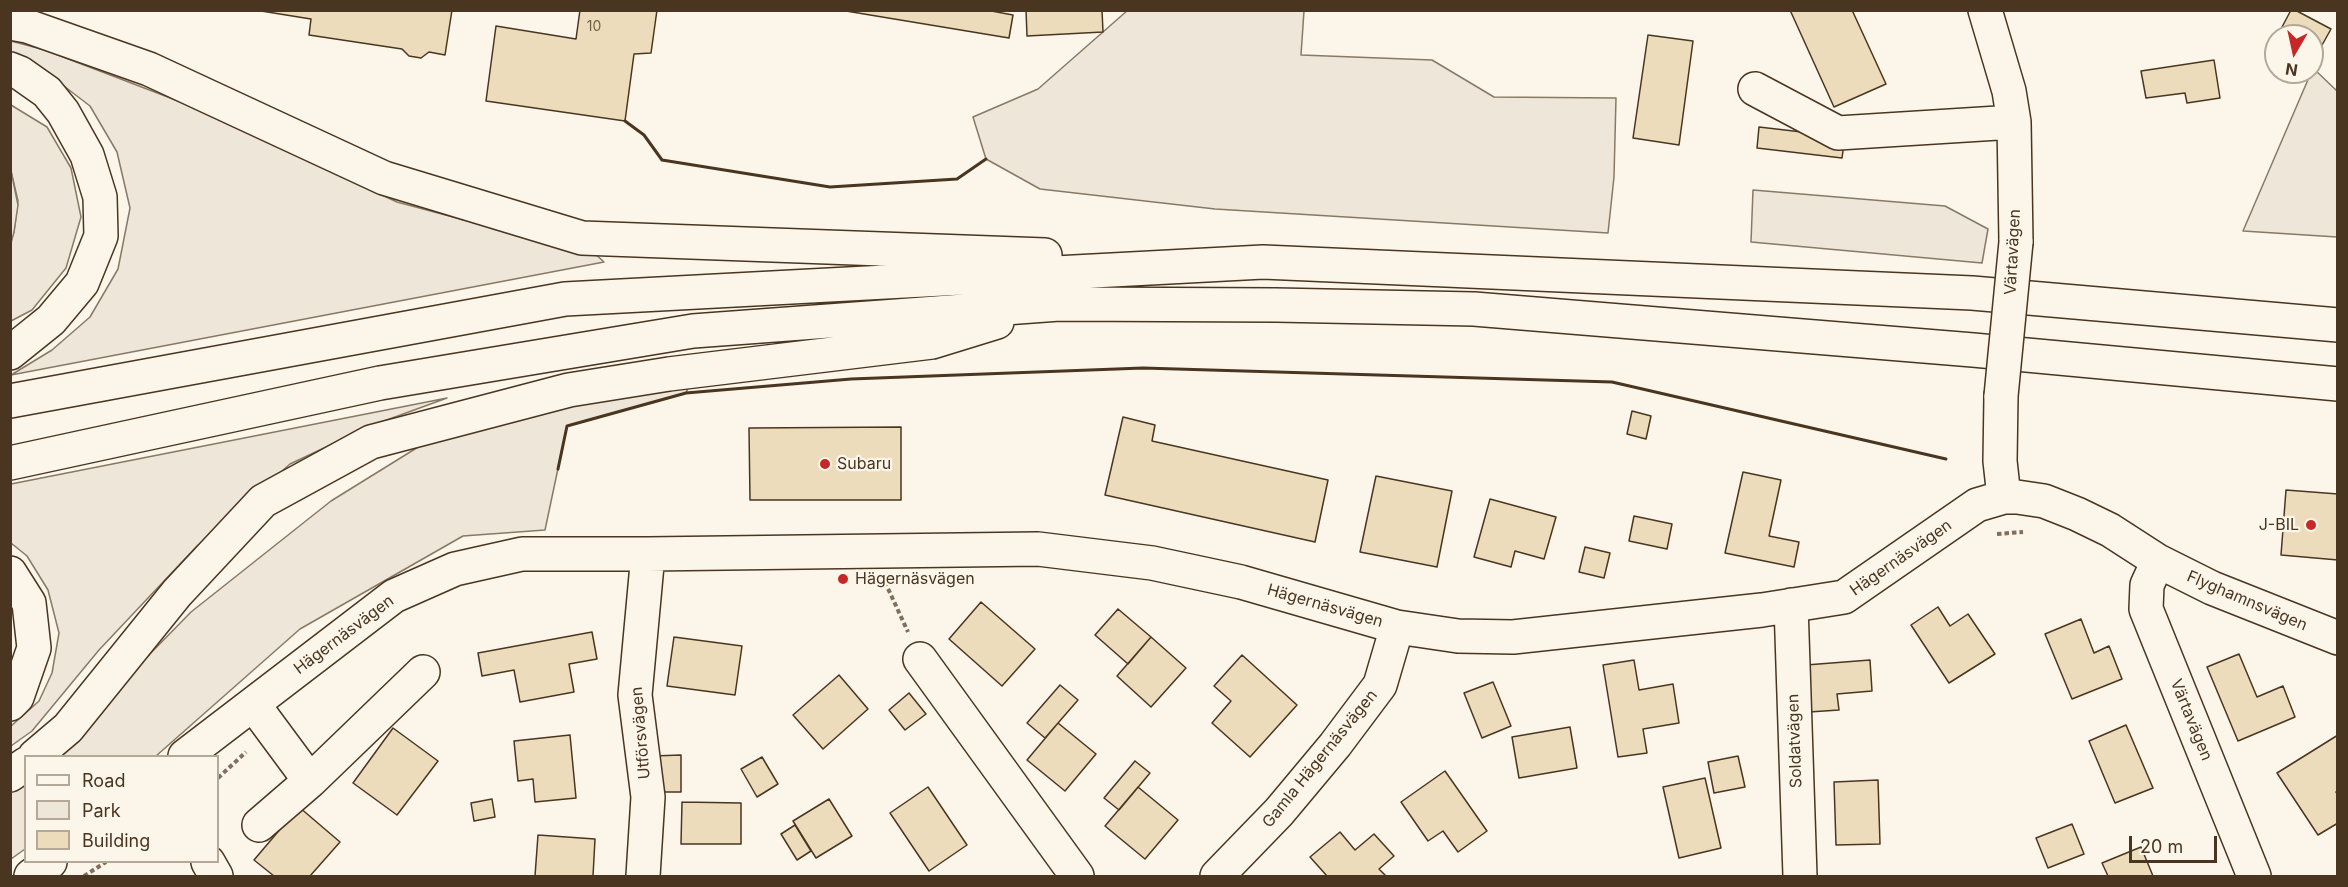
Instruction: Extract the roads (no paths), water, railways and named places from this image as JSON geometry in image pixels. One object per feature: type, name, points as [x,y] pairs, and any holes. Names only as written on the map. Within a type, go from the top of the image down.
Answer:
[{"type":"main road","name":"Värtavägen","points":[[1985,10],[2009,91],[2016,155],[2016,242],[2001,396],[2000,461],[2004,497]]},
{"type":"main road","points":[[10,23],[27,26],[149,69],[384,178],[582,238],[1263,262],[1972,293],[2337,325]]},
{"type":"main road","points":[[10,69],[20,73],[47,92],[63,112],[87,154],[100,196],[101,236],[82,283],[51,321],[10,353]]},
{"type":"main road","points":[[1755,89],[1838,133],[2013,122]]},
{"type":"main road","points":[[10,401],[565,299],[1263,262]]},
{"type":"main road","points":[[36,755],[68,728],[177,593],[263,501],[371,442],[569,390],[669,374],[932,342],[1059,304]]},
{"type":"main road","points":[[10,462],[380,383],[693,331],[1059,304],[1474,309],[1973,350],[2337,384]]},
{"type":"main road","name":"Hägernäsvägen","points":[[187,755],[262,717],[394,596],[455,569],[522,554],[648,554],[874,566],[1038,549],[1152,563],[1241,582],[1397,627],[1458,636],[1513,637],[1844,597],[1977,505],[2004,497],[2044,501],[2077,514],[2110,530],[2158,561]]},
{"type":"main road","name":"Utförsvägen","points":[[643,876],[648,797],[635,695],[648,554]]},
{"type":"main road","name":"Värtavägen","points":[[2158,561],[2147,585],[2146,609],[2254,876]]},
{"type":"main road","name":"Flyghamnsvägen","points":[[2158,561],[2212,588],[2337,638]]},
{"type":"main road","points":[[10,573],[29,603],[34,648],[17,697],[10,704]]},
{"type":"main road","name":"Soldatvägen","points":[[1791,605],[1800,876]]},
{"type":"main road","name":"Gamla Hägernäsvägen","points":[[1217,876],[1279,812],[1335,745],[1380,685],[1397,627]]},
{"type":"main road","points":[[920,659],[1077,876]]},
{"type":"main road","points":[[259,825],[310,780],[423,672]]},
{"type":"main road","points":[[262,717],[310,780]]},
{"type":"main road","points":[[10,776],[24,766]]},
{"type":"main road","points":[[31,876],[47,863]]},
{"type":"place","name":"Subaru","points":[[825,464]]},
{"type":"place","name":"J-BIL","points":[[2311,525]]},
{"type":"place","name":"Hägernäsvägen","points":[[843,579]]}]
